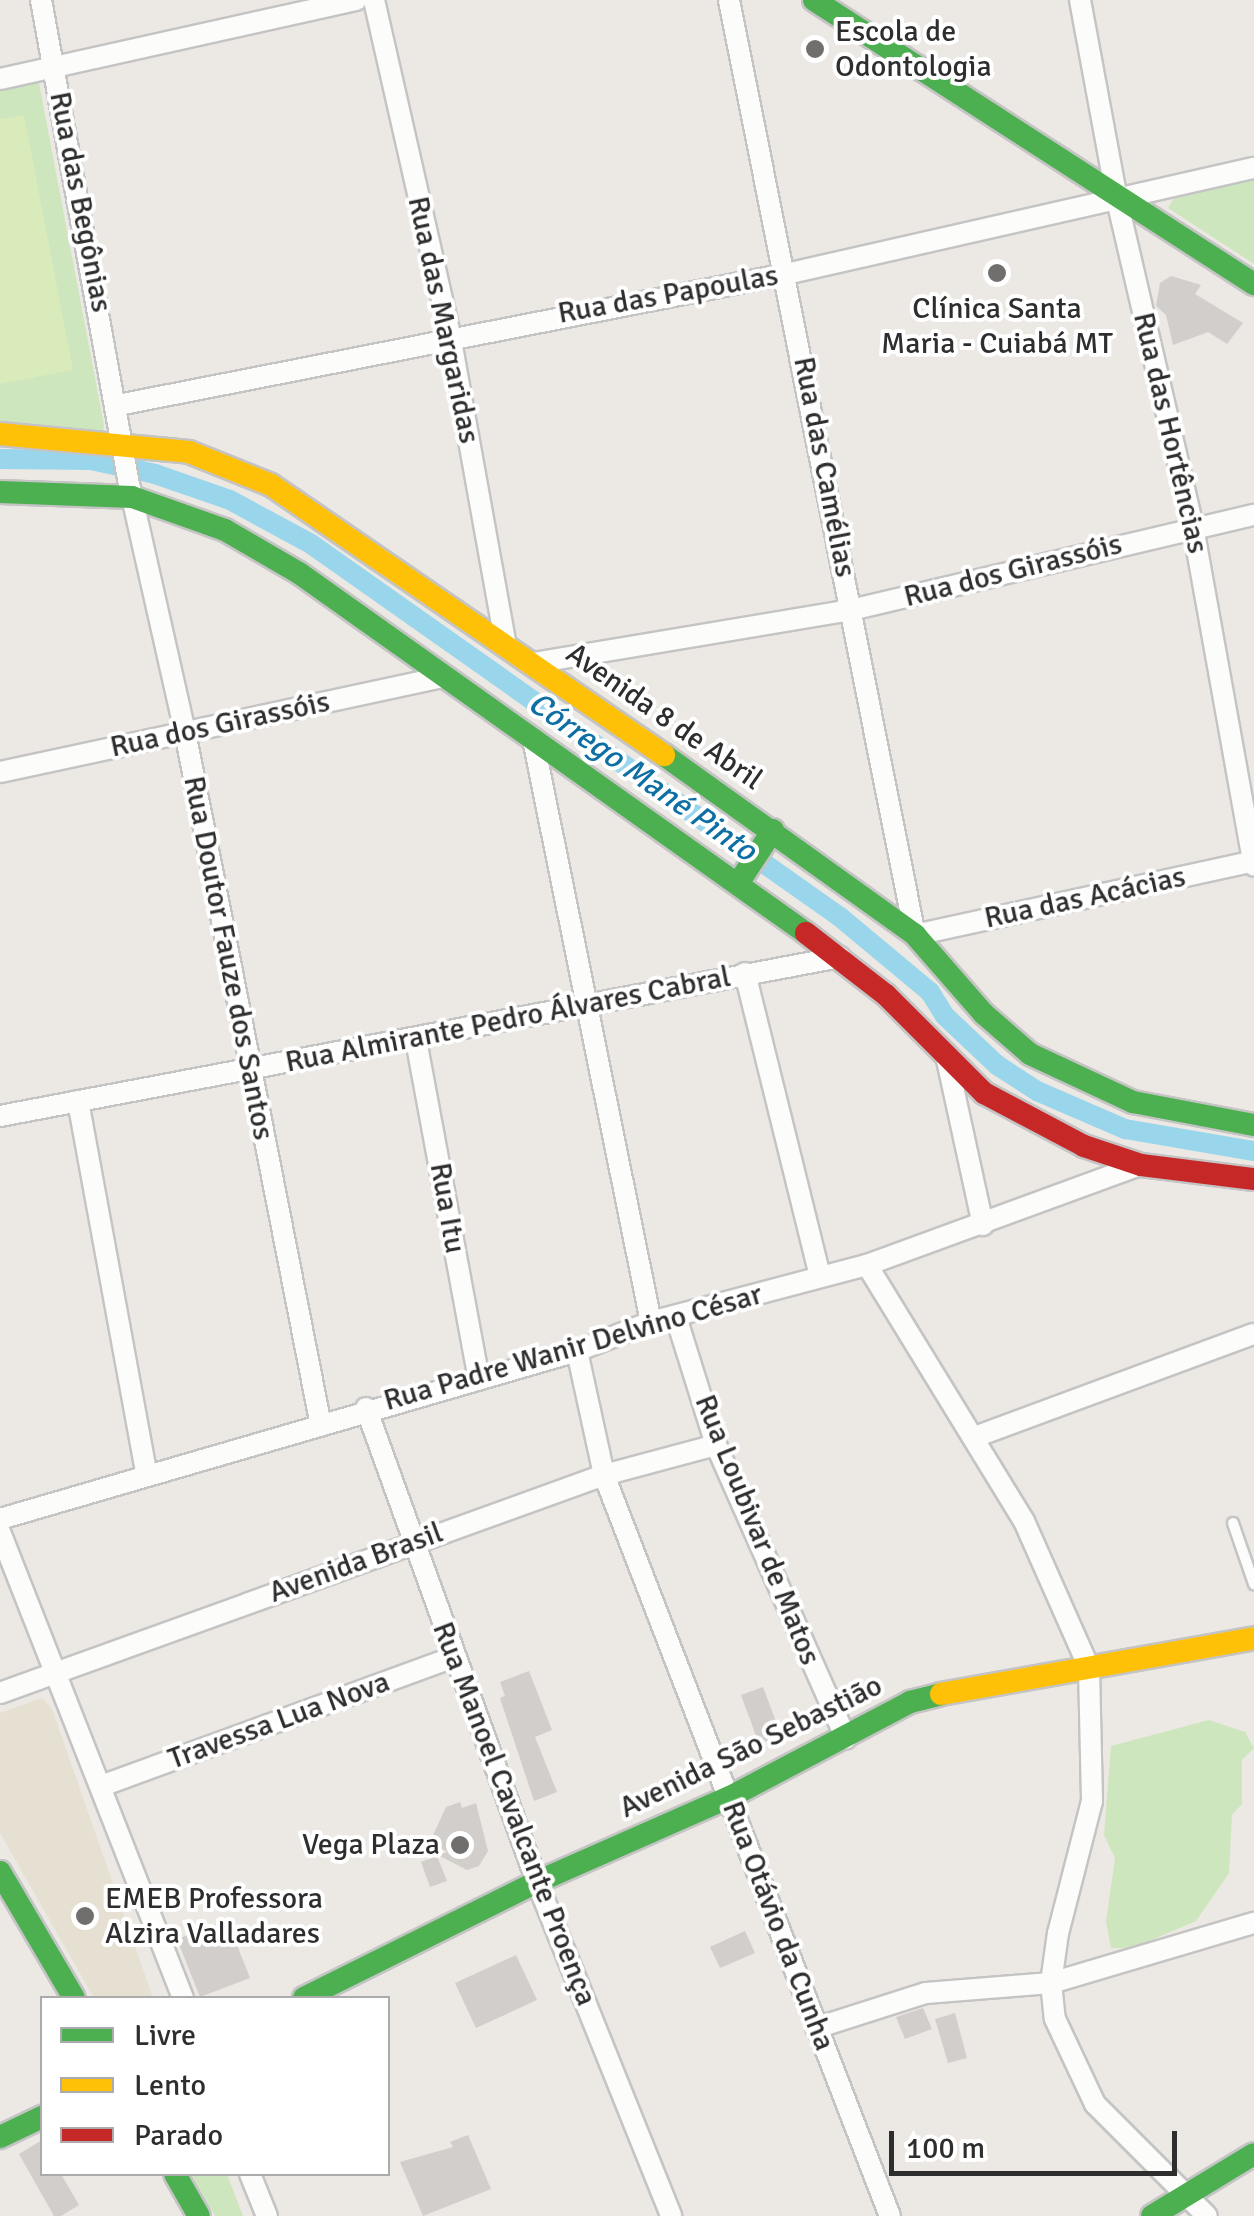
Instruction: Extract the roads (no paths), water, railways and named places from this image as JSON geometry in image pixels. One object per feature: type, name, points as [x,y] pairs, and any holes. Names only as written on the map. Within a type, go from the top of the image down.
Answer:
[{"type":"main road","points":[[814,0],[1117,200],[1254,284]]},
{"type":"main road","name":"Avenida 8 de Abril","points":[[0,434],[189,452],[270,485],[505,642],[769,836],[915,935],[1002,1034],[1058,1071],[1170,1113],[1254,1126]]},
{"type":"main road","points":[[0,492],[131,492],[225,530],[299,573],[534,744],[744,874],[840,956],[947,1060],[1026,1119],[1141,1165],[1254,1179]]},
{"type":"main road","points":[[744,874],[769,836]]},
{"type":"main road","name":"Avenida São Sebastião","points":[[308,1996],[537,1882],[730,1797],[910,1702],[993,1680],[1090,1668],[1254,1638]]},
{"type":"main road","points":[[0,1872],[73,1996]]},
{"type":"main road","points":[[0,2137],[40,2118]]},
{"type":"main road","points":[[1152,2216],[1254,2154]]},
{"type":"main road","points":[[176,2176],[199,2216]]},
{"type":"street","name":"Rua das Begônias","points":[[42,0],[118,404]]},
{"type":"street","points":[[0,79],[356,0]]},
{"type":"street","name":"Rua das Margaridas","points":[[374,0],[450,336],[505,642]]},
{"type":"street","name":"Rua das Camélias","points":[[729,0],[915,935]]},
{"type":"street","name":"Rua das Hortências","points":[[1080,0],[1117,200],[1193,528],[1254,863]]},
{"type":"street","name":"Rua das Papoulas","points":[[118,404],[450,336],[786,274],[1254,168]]},
{"type":"street","points":[[118,404],[125,448]]},
{"type":"street","name":"Rua Doutor Fauze dos Santos","points":[[125,448],[131,492],[185,732],[248,1071],[320,1421]]},
{"type":"street","name":"Rua dos Girassóis","points":[[534,663],[852,610],[1254,515]]},
{"type":"street","name":"Rua dos Girassóis","points":[[0,772],[440,678]]},
{"type":"street","points":[[534,744],[584,1007],[651,1322]]},
{"type":"street","name":"Rua das Acácias","points":[[915,935],[1254,863]]},
{"type":"street","name":"Rua Almirante Pedro Álvares Cabral","points":[[0,1116],[416,1040],[840,956]]},
{"type":"street","points":[[745,973],[820,1276]]},
{"type":"street","name":"Rua Itu","points":[[416,1040],[478,1375]]},
{"type":"street","points":[[947,1060],[983,1225]]},
{"type":"street","points":[[78,1101],[146,1472]]},
{"type":"street","name":"Rua Padre Wanir Delvino César","points":[[0,1518],[320,1421],[577,1350],[651,1322],[866,1265],[1141,1165]]},
{"type":"street","points":[[866,1265],[975,1436],[1024,1522],[1090,1668],[1092,1800],[1050,1983],[1056,2019],[1095,2104],[1207,2216]]},
{"type":"street","name":"Rua Loubivar de Matos","points":[[676,1317],[716,1446],[846,1739]]},
{"type":"street","points":[[975,1436],[1254,1334]]},
{"type":"street","name":"Rua Otávio da Cunha","points":[[577,1350],[604,1475],[890,2216]]},
{"type":"street","name":"Rua Manoel Cavalcante Proença","points":[[366,1408],[537,1882],[671,2216]]},
{"type":"street","name":"Avenida Brasil","points":[[0,1694],[604,1475],[716,1446]]},
{"type":"street","points":[[0,1532],[53,1673],[104,1785],[182,1996]]},
{"type":"street","name":"Travessa Lua Nova","points":[[104,1785],[453,1657]]},
{"type":"street","points":[[816,2028],[926,1993],[1050,1983],[1254,1923]]},
{"type":"street","points":[[251,2176],[266,2216]]},
{"type":"lane","points":[[1233,1523],[1254,1584]]},
{"type":"waterway","name":"Córrego Mané Pinto","points":[[0,459],[91,460],[155,474],[230,500],[311,544],[840,917],[930,992],[945,1016],[997,1065],[1037,1091],[1125,1129],[1254,1151]]},
{"type":"place","name":"Escola de Odontologia","points":[[815,49]]},
{"type":"place","name":"Clínica Santa Maria - Cuiabá MT","points":[[997,273]]},
{"type":"place","name":"Vega Plaza","points":[[460,1845]]},
{"type":"place","name":"EMEB Professora Alzira Valladares","points":[[85,1916]]}]
